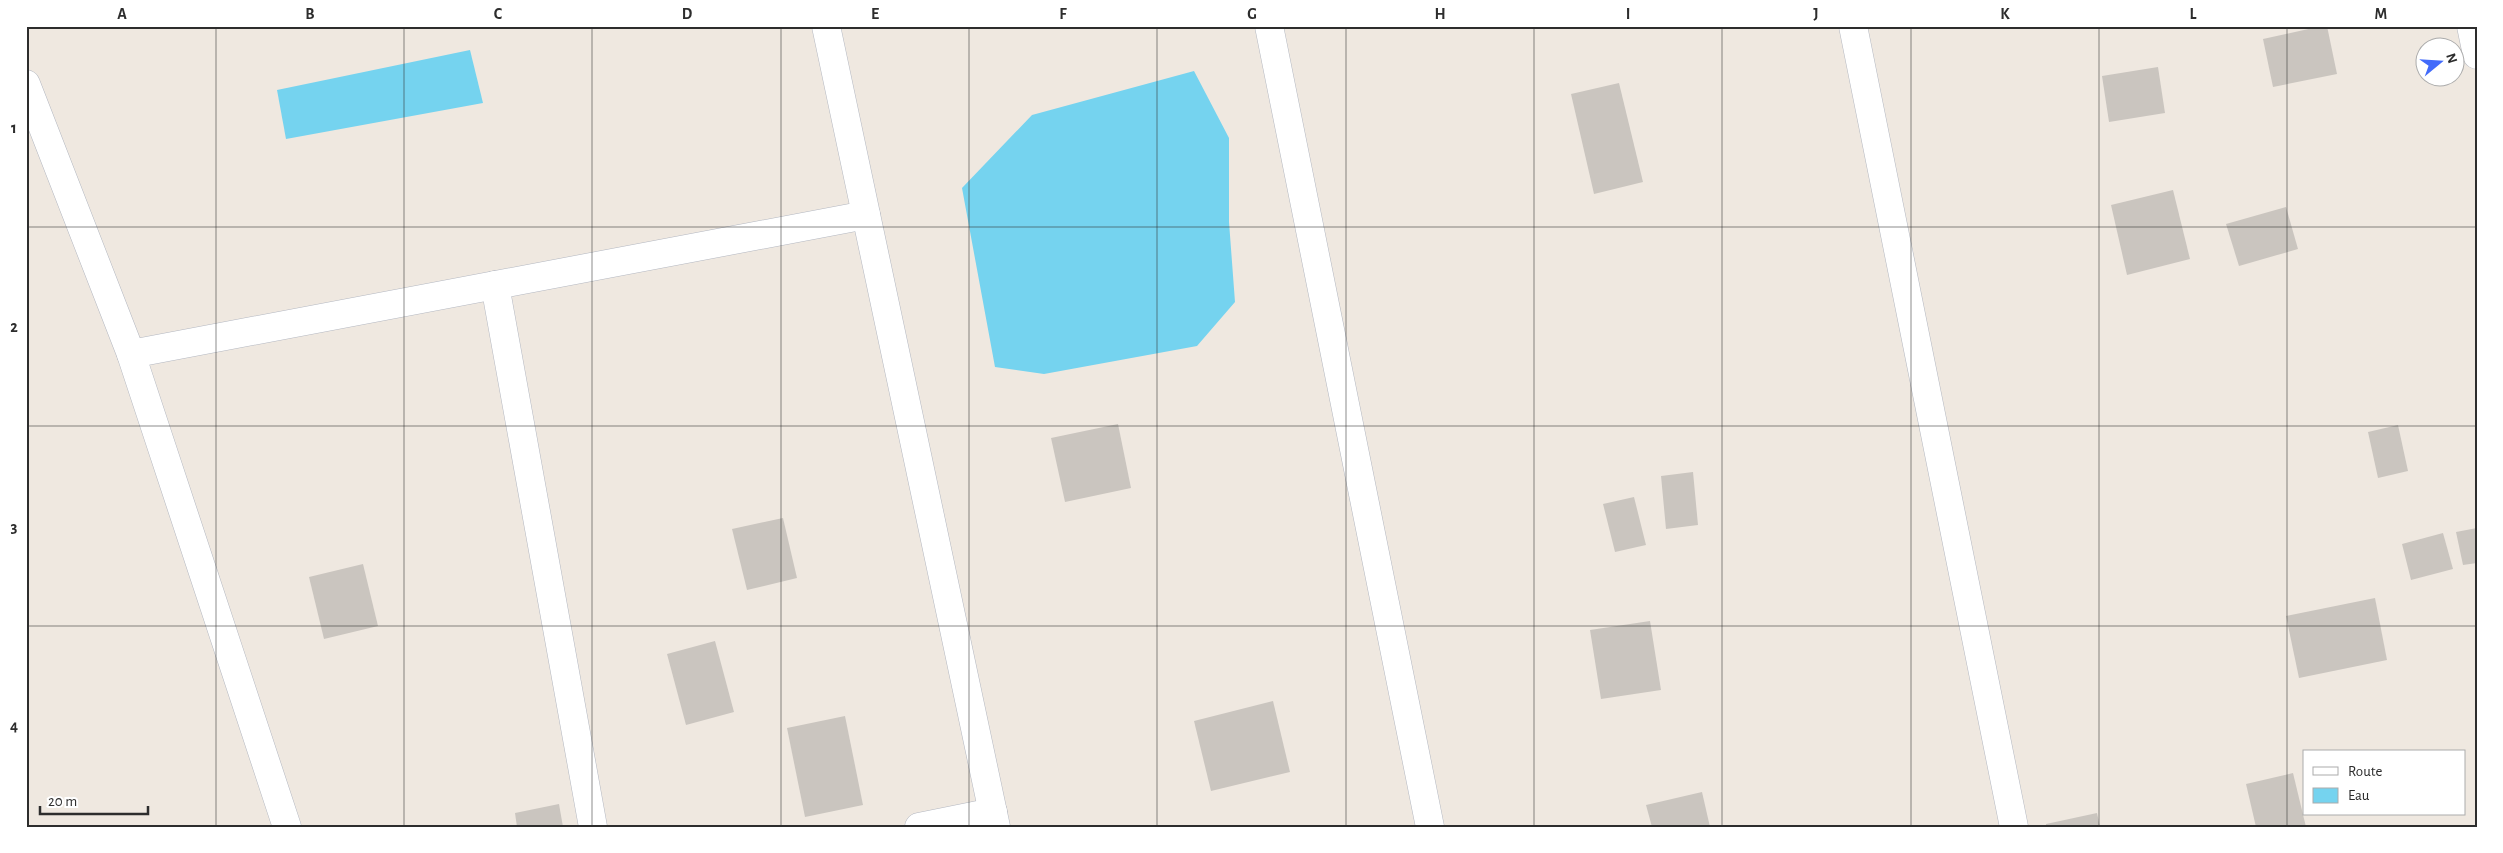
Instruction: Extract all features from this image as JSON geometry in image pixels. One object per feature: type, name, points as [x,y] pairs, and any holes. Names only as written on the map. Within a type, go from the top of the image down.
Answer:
[{"type":"street","points":[[826,26],[995,819],[919,827]]},
{"type":"street","points":[[1269,26],[1430,827]]},
{"type":"street","points":[[1852,26],[2014,827]]},
{"type":"street","points":[[2471,26],[2477,56]]},
{"type":"street","points":[[26,84],[131,354],[287,827]]},
{"type":"street","points":[[131,354],[866,215]]},
{"type":"street","points":[[495,285],[593,827]]},
{"type":"water","points":[[470,50],[483,103],[286,139],[277,90]]},
{"type":"water","points":[[1194,71],[1229,138],[1229,222],[1235,302],[1197,346],[1044,374],[995,367],[962,188],[1032,115]]},
{"type":"building","points":[[2327,26],[2337,74],[2273,87],[2263,39]]},
{"type":"building","points":[[2158,67],[2165,113],[2109,122],[2102,76]]},
{"type":"building","points":[[1619,83],[1643,182],[1594,194],[1571,94]]},
{"type":"building","points":[[2173,190],[2190,259],[2127,275],[2111,205]]},
{"type":"building","points":[[2286,207],[2298,249],[2239,266],[2226,224]]},
{"type":"building","points":[[1118,424],[1131,488],[1065,502],[1051,438]]},
{"type":"building","points":[[2398,425],[2408,471],[2378,478],[2368,432]]},
{"type":"building","points":[[1693,472],[1698,525],[1666,529],[1661,476]]},
{"type":"building","points":[[1634,497],[1646,545],[1615,552],[1603,504]]},
{"type":"building","points":[[783,518],[797,578],[747,590],[732,529]]},
{"type":"building","points":[[2477,528],[2477,563],[2463,565],[2456,532]]},
{"type":"building","points":[[2443,533],[2453,569],[2411,580],[2402,544]]},
{"type":"building","points":[[363,564],[378,626],[324,639],[309,577]]},
{"type":"building","points":[[2375,598],[2387,660],[2299,678],[2286,616]]},
{"type":"building","points":[[1650,621],[1661,690],[1601,699],[1590,630]]},
{"type":"building","points":[[715,641],[734,712],[686,725],[667,654]]},
{"type":"building","points":[[1273,701],[1290,772],[1211,791],[1194,721]]},
{"type":"building","points":[[845,716],[863,805],[805,817],[787,728]]},
{"type":"building","points":[[2293,773],[2306,827],[2256,827],[2246,784]]},
{"type":"building","points":[[1702,792],[1710,827],[1652,827],[1646,805]]},
{"type":"building","points":[[559,804],[563,827],[517,827],[515,813]]},
{"type":"building","points":[[2097,813],[2100,827],[2046,827],[2046,824]]}]
